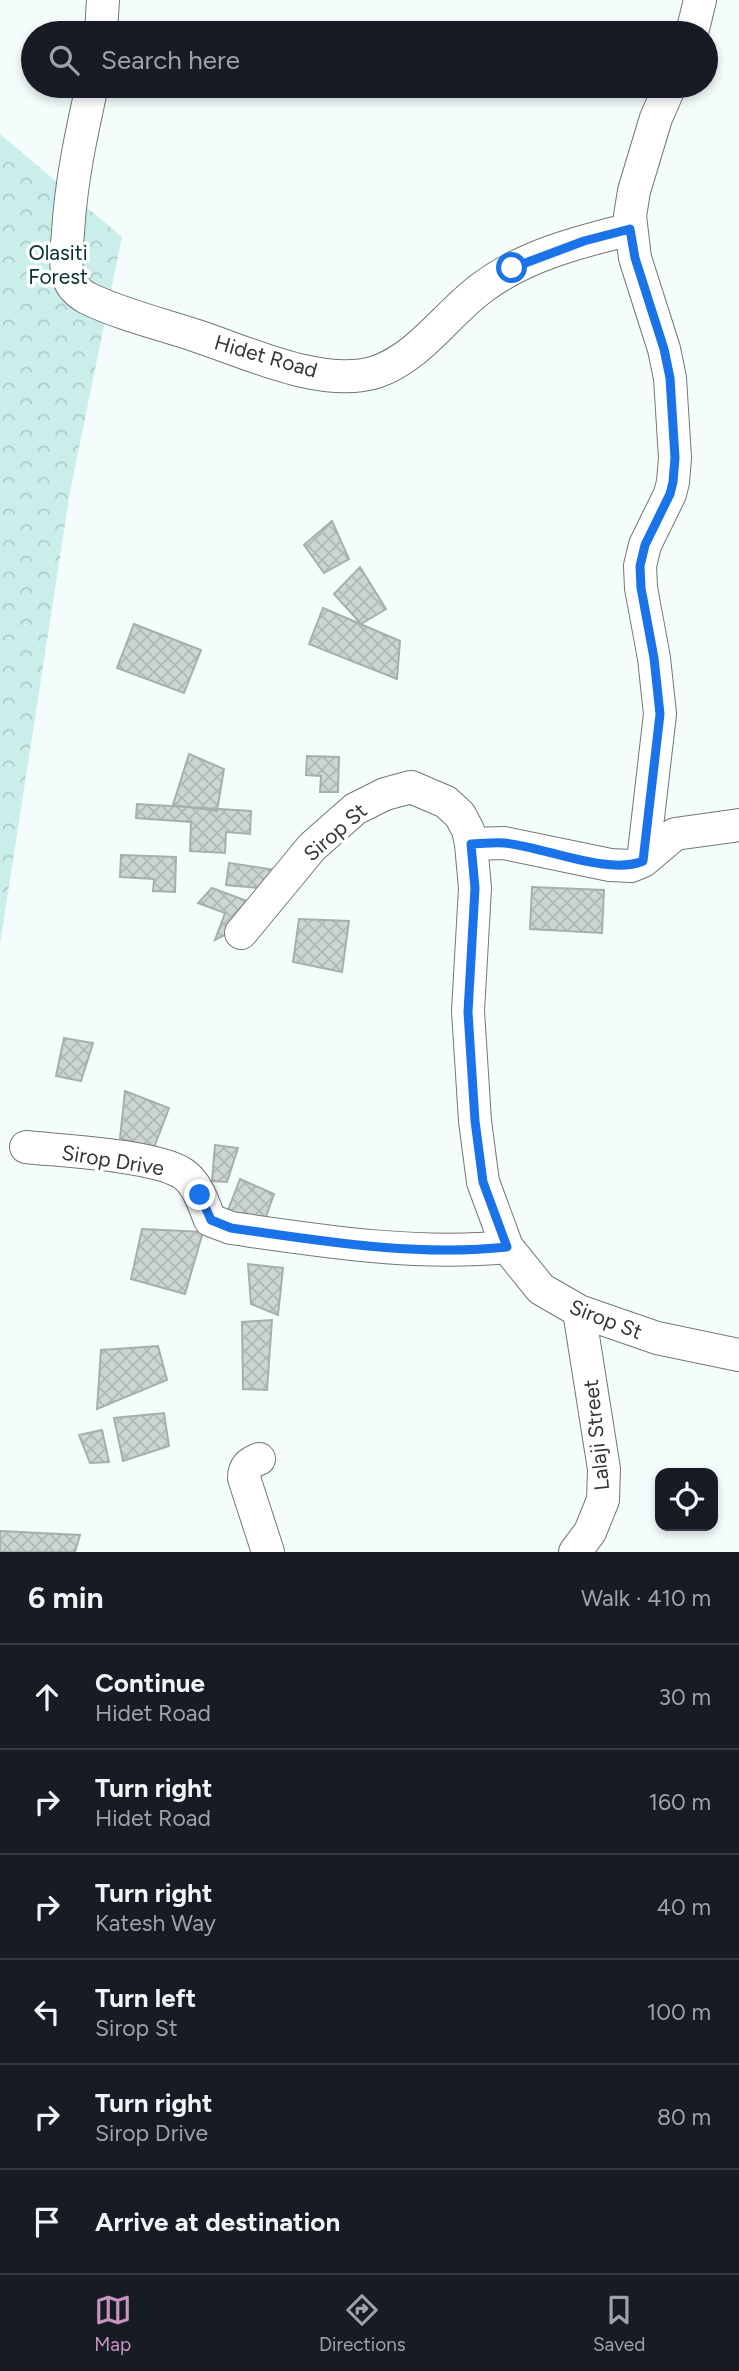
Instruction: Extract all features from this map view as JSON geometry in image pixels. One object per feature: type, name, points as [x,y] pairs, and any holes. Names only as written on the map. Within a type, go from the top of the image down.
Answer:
[{"type":"street","points":[[102,21],[103,0]]},
{"type":"street","points":[[695,21],[700,0]]},
{"type":"street","name":"Hidet Road","points":[[89,98],[77,152],[66,247],[68,278],[75,289],[86,297],[119,311],[302,371],[352,376],[375,373],[391,366],[424,342],[481,288],[512,268],[572,244],[630,229]]},
{"type":"street","points":[[643,861],[660,714],[640,566],[645,545],[670,494],[675,458],[670,378],[664,349],[635,258],[630,229],[634,191],[665,98]]},
{"type":"street","name":"Sirop St","points":[[241,933],[312,847],[355,809],[385,794],[411,788],[446,802],[460,815],[468,830],[471,844],[475,888],[468,1012],[475,1121],[483,1182],[507,1247],[541,1289],[579,1311],[657,1338],[739,1355]]},
{"type":"street","points":[[471,844],[504,843],[610,865],[631,866],[643,861],[675,834],[739,825]]},
{"type":"street","name":"Sirop Drive","points":[[26,1147],[149,1162],[184,1174],[200,1195],[211,1220],[231,1228],[409,1250],[468,1251],[507,1247]]},
{"type":"street","name":"Lalaji Street","points":[[575,1552],[590,1532],[603,1500],[604,1479],[579,1311]]},
{"type":"street","points":[[259,1459],[244,1470],[244,1478],[268,1552]]},
{"type":"green space","name":"Olasiti Forest","points":[[0,134],[122,237],[70,492],[0,944]]},
{"type":"building","points":[[332,521],[349,559],[324,573],[304,545]]},
{"type":"building","points":[[360,567],[386,609],[361,624],[334,594]]},
{"type":"building","points":[[323,608],[400,641],[397,679],[309,644]]},
{"type":"building","points":[[134,624],[201,650],[184,693],[117,668]]},
{"type":"building","points":[[189,754],[224,769],[217,811],[173,805]]},
{"type":"building","points":[[307,756],[339,757],[338,792],[320,792],[321,776],[306,775]]},
{"type":"building","points":[[137,804],[251,811],[250,834],[226,832],[225,853],[190,851],[191,822],[136,818]]},
{"type":"building","points":[[121,855],[176,857],[175,892],[153,891],[154,879],[120,877]]},
{"type":"building","points":[[229,863],[276,870],[270,889],[226,885]]},
{"type":"building","points":[[532,887],[604,890],[602,933],[530,929]]},
{"type":"building","points":[[212,888],[250,902],[240,927],[215,940],[225,913],[198,903]]},
{"type":"building","points":[[299,919],[349,921],[342,972],[293,962]]},
{"type":"building","points":[[64,1038],[93,1043],[81,1081],[56,1076]]},
{"type":"building","points":[[125,1091],[169,1108],[153,1150],[120,1138]]},
{"type":"building","points":[[215,1145],[238,1148],[227,1182],[212,1181]]},
{"type":"building","points":[[240,1179],[274,1194],[263,1225],[225,1218]]},
{"type":"building","points":[[142,1229],[203,1232],[185,1294],[131,1279]]},
{"type":"building","points":[[248,1264],[283,1268],[278,1315],[251,1304]]},
{"type":"building","points":[[272,1320],[267,1390],[243,1389],[242,1322]]},
{"type":"building","points":[[158,1346],[167,1380],[97,1409],[101,1350]]},
{"type":"building","points":[[164,1413],[169,1446],[123,1461],[114,1418]]},
{"type":"building","points":[[102,1430],[109,1462],[90,1463],[79,1435]]},
{"type":"building","points":[[0,1531],[80,1535],[75,1552],[0,1552]]},
{"type":"route","points":[[200,1195],[211,1220],[231,1228],[409,1250],[468,1251],[507,1247],[483,1182],[475,1121],[468,1012],[475,888],[471,844],[504,843],[610,865],[631,866],[643,861],[660,714],[640,566],[645,545],[670,494],[675,458],[670,378],[664,349],[635,258],[630,229],[584,241],[512,268]]}]
